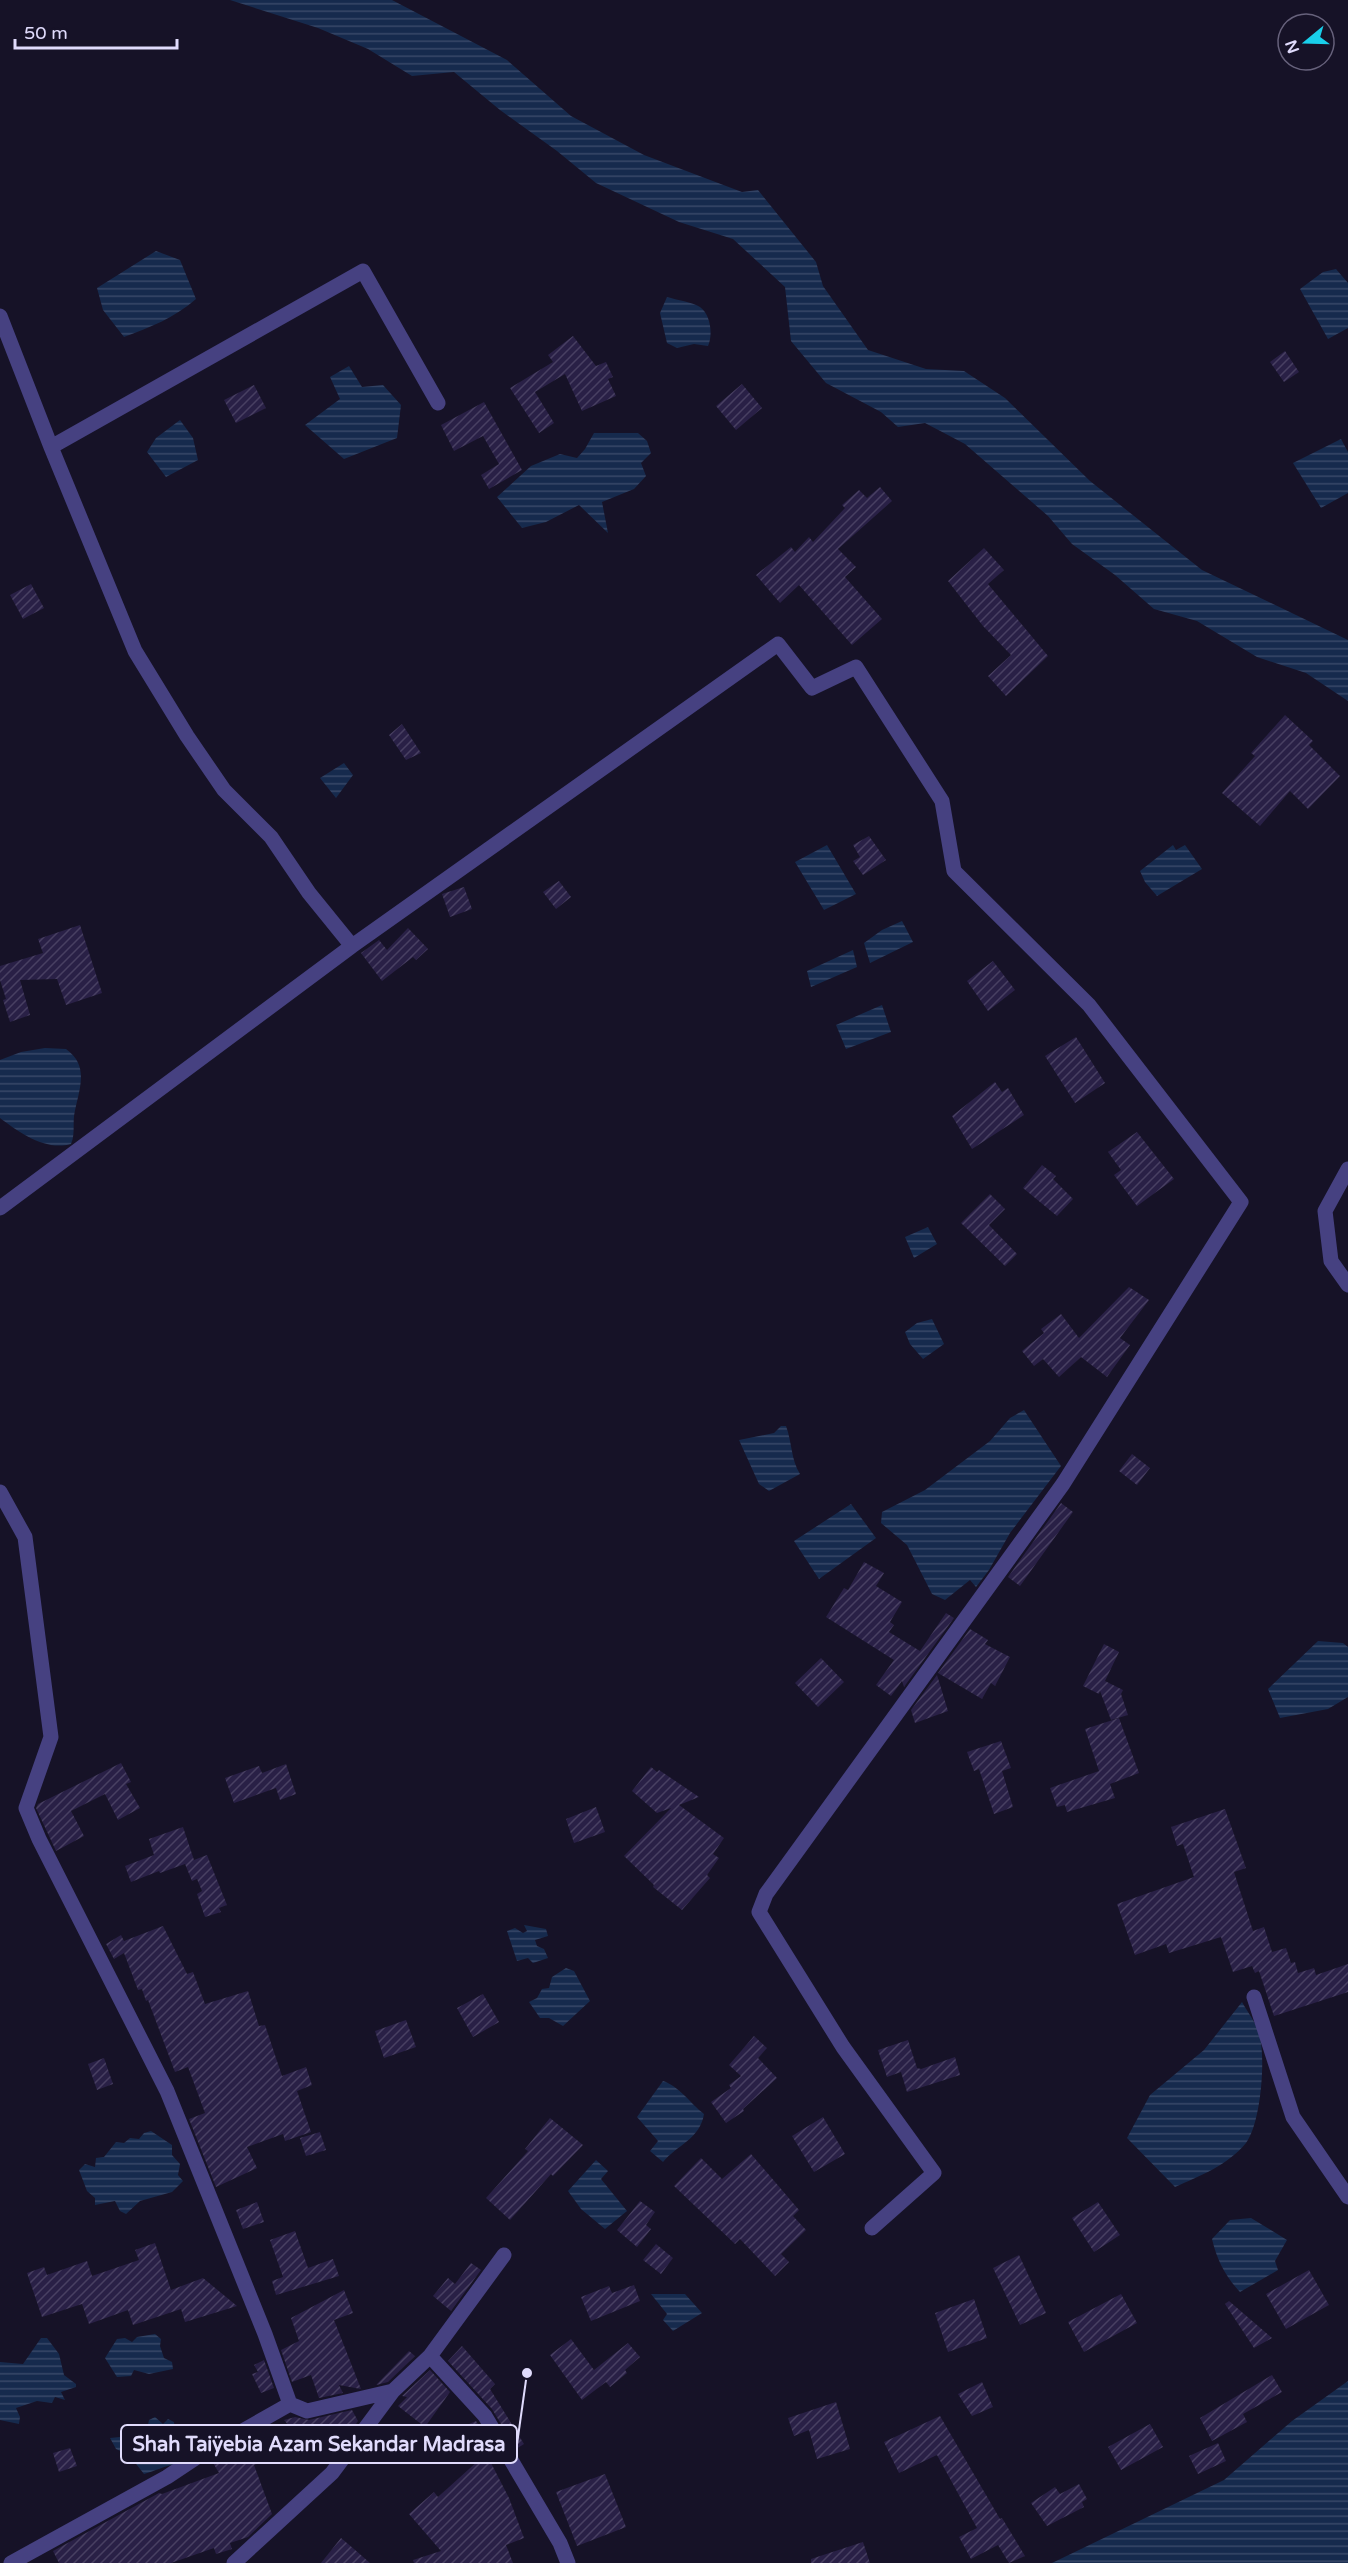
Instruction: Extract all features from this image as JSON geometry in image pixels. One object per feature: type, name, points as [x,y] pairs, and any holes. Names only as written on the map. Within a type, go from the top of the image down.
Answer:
[{"type":"street","points":[[51,447],[363,271],[438,403]]},
{"type":"street","points":[[0,316],[135,651],[224,790],[271,837],[309,893],[352,946]]},
{"type":"street","points":[[0,1208],[352,946],[778,644],[812,688],[856,667],[942,801],[954,871],[1089,1005],[1241,1202],[1064,1484],[766,1894],[759,1912],[843,2047],[934,2173],[872,2228]]},
{"type":"street","points":[[1348,1169],[1325,1211],[1331,1261],[1348,1285]]},
{"type":"street","points":[[0,1492],[25,1537],[51,1737],[26,1808],[44,1850],[167,2091],[266,2334],[290,2404],[307,2411],[393,2391]]},
{"type":"street","points":[[1254,1997],[1293,2117],[1348,2196]]},
{"type":"street","points":[[234,2563],[332,2473],[393,2391],[430,2356],[504,2255]]},
{"type":"street","points":[[430,2356],[485,2416],[560,2543],[568,2563]]},
{"type":"street","points":[[11,2563],[290,2404]]},
{"type":"water","points":[[230,0],[392,0],[507,60],[571,116],[644,155],[742,192],[758,190],[816,262],[823,286],[868,350],[926,369],[964,371],[1005,398],[1090,481],[1202,570],[1348,640],[1348,701],[1306,673],[1257,657],[1197,621],[1154,609],[1115,575],[1072,544],[1048,516],[965,444],[925,423],[898,427],[881,412],[826,383],[791,341],[785,287],[733,239],[679,222],[596,183],[454,72],[412,76],[368,49],[318,28]]},
{"type":"water","points":[[156,251],[180,260],[196,299],[171,317],[124,337],[103,310],[97,288]]},
{"type":"water","points":[[1336,269],[1348,283],[1348,328],[1328,339],[1300,289],[1323,272]]},
{"type":"water","points":[[667,297],[693,304],[704,311],[710,325],[708,346],[694,344],[677,348],[667,343],[660,313]]},
{"type":"water","points":[[349,366],[362,387],[383,385],[401,405],[397,438],[344,459],[305,425],[340,399],[330,377]]},
{"type":"water","points":[[180,420],[193,438],[198,460],[166,477],[147,452],[156,438]]},
{"type":"water","points":[[594,433],[638,433],[647,441],[651,453],[641,463],[646,476],[634,489],[602,502],[608,533],[579,505],[546,522],[522,528],[497,497],[531,466],[560,454],[577,458]]},
{"type":"water","points":[[1341,439],[1348,452],[1348,493],[1321,508],[1293,463]]},
{"type":"water","points":[[344,763],[353,775],[336,798],[320,778]]},
{"type":"water","points":[[827,845],[856,894],[824,910],[795,862]]},
{"type":"water","points":[[1173,845],[1176,850],[1185,845],[1202,869],[1157,896],[1145,882],[1140,871]]},
{"type":"water","points":[[902,921],[913,942],[870,963],[864,943],[882,930]]},
{"type":"water","points":[[853,950],[857,967],[811,987],[807,971]]},
{"type":"water","points":[[882,1005],[891,1032],[846,1049],[836,1025]]},
{"type":"water","points":[[45,1048],[66,1049],[74,1056],[81,1072],[71,1144],[61,1146],[42,1143],[24,1135],[0,1118],[0,1060],[21,1052]]},
{"type":"water","points":[[928,1227],[937,1244],[914,1258],[905,1237]]},
{"type":"water","points":[[932,1319],[944,1344],[923,1359],[910,1344],[905,1332],[917,1323]]},
{"type":"water","points":[[1024,1410],[1061,1466],[1010,1533],[989,1570],[976,1587],[970,1580],[945,1600],[932,1594],[907,1545],[881,1523],[882,1512],[925,1490],[990,1441],[1010,1418]]},
{"type":"water","points":[[781,1426],[786,1426],[800,1474],[769,1491],[759,1484],[739,1440],[774,1433]]},
{"type":"water","points":[[851,1504],[876,1538],[819,1579],[794,1541]]},
{"type":"water","points":[[1318,1641],[1343,1643],[1348,1647],[1348,1697],[1328,1709],[1280,1718],[1268,1689]]},
{"type":"water","points":[[524,1925],[546,1929],[548,1936],[535,1940],[537,1946],[544,1949],[548,1958],[533,1963],[528,1958],[517,1961],[507,1931],[515,1928],[523,1933],[527,1931]]},
{"type":"water","points":[[566,1968],[574,1971],[590,2001],[563,2026],[549,2018],[540,2018],[529,2002],[537,1998],[542,1989],[549,1988],[552,1977]]},
{"type":"water","points":[[1242,2002],[1258,2030],[1262,2055],[1259,2105],[1251,2134],[1246,2143],[1231,2158],[1175,2187],[1127,2138],[1150,2095],[1204,2050]]},
{"type":"water","points":[[663,2081],[679,2091],[704,2114],[702,2123],[693,2136],[663,2162],[650,2151],[658,2141],[637,2117]]},
{"type":"water","points":[[151,2131],[172,2145],[172,2155],[180,2164],[178,2175],[183,2181],[172,2192],[140,2201],[126,2214],[120,2211],[115,2201],[95,2205],[95,2198],[87,2191],[79,2170],[85,2164],[95,2167],[96,2158],[104,2157],[116,2142],[124,2143],[130,2138],[139,2139],[144,2133]]},
{"type":"water","points":[[596,2160],[608,2171],[601,2179],[627,2211],[605,2229],[581,2209],[568,2191]]},
{"type":"water","points":[[1251,2218],[1287,2240],[1275,2261],[1278,2270],[1240,2292],[1222,2267],[1212,2239],[1230,2220]]},
{"type":"water","points":[[651,2294],[685,2294],[702,2313],[673,2331],[663,2320],[667,2314]]},
{"type":"water","points":[[155,2334],[161,2339],[160,2346],[164,2358],[172,2362],[173,2369],[149,2374],[134,2370],[131,2376],[117,2377],[105,2358],[117,2339],[125,2338],[132,2342],[137,2337]]},
{"type":"water","points":[[41,2338],[47,2338],[59,2354],[64,2375],[76,2384],[76,2387],[61,2392],[65,2400],[55,2397],[52,2403],[37,2401],[16,2408],[20,2417],[19,2424],[0,2420],[0,2362],[23,2364]]},
{"type":"water","points":[[1348,2381],[1348,2563],[1052,2563],[1224,2480],[1292,2421]]},
{"type":"water","points":[[155,2417],[163,2424],[168,2419],[174,2422],[176,2444],[170,2459],[176,2464],[144,2474],[129,2455],[116,2449],[110,2438],[120,2437],[132,2442],[145,2439],[149,2420]]},
{"type":"building","points":[[573,336],[596,366],[606,362],[613,377],[608,379],[616,396],[582,411],[565,374],[535,392],[554,423],[539,433],[510,388],[553,362],[548,355]]},
{"type":"building","points":[[1285,351],[1299,372],[1284,382],[1270,362]]},
{"type":"building","points":[[742,384],[762,408],[736,430],[716,406]]},
{"type":"building","points":[[254,385],[266,408],[236,423],[224,400]]},
{"type":"building","points":[[484,402],[522,470],[489,489],[481,475],[499,464],[483,436],[454,451],[441,425]]},
{"type":"building","points":[[880,487],[892,501],[838,549],[856,567],[845,577],[882,619],[852,645],[799,585],[780,603],[756,575],[791,547],[795,552],[809,537],[813,542],[845,508],[842,505],[859,490],[867,498]]},
{"type":"building","points":[[984,548],[1004,570],[988,584],[1048,656],[1006,696],[988,676],[1011,655],[983,626],[948,581]]},
{"type":"building","points":[[31,584],[44,608],[23,619],[10,595]]},
{"type":"building","points":[[1285,715],[1313,741],[1309,745],[1340,776],[1308,809],[1290,791],[1260,826],[1222,793],[1255,756],[1251,753]]},
{"type":"building","points":[[402,724],[421,753],[406,760],[389,735]]},
{"type":"building","points":[[869,836],[886,860],[863,875],[853,861],[860,857],[853,845]]},
{"type":"building","points":[[559,881],[571,897],[556,909],[543,892]]},
{"type":"building","points":[[464,887],[472,909],[450,917],[442,894]]},
{"type":"building","points":[[80,925],[102,993],[66,1005],[57,979],[20,980],[30,1015],[10,1022],[3,1000],[6,999],[0,980],[0,966],[43,953],[38,939]]},
{"type":"building","points":[[408,928],[428,949],[416,960],[413,957],[382,981],[361,953],[379,940],[387,950]]},
{"type":"building","points":[[993,961],[1015,990],[988,1011],[967,981]]},
{"type":"building","points":[[1076,1037],[1105,1083],[1075,1103],[1045,1056]]},
{"type":"building","points":[[995,1082],[1002,1092],[1008,1088],[1024,1115],[972,1149],[952,1116]]},
{"type":"building","points":[[1137,1132],[1174,1179],[1137,1206],[1114,1175],[1121,1170],[1108,1152]]},
{"type":"building","points":[[1042,1165],[1056,1176],[1053,1179],[1073,1199],[1057,1216],[1023,1188]]},
{"type":"building","points":[[990,1194],[1005,1209],[989,1225],[1017,1254],[1005,1266],[961,1223]]},
{"type":"building","points":[[1129,1287],[1149,1300],[1120,1338],[1130,1345],[1107,1377],[1081,1357],[1059,1377],[1043,1359],[1034,1366],[1022,1351],[1044,1333],[1041,1329],[1061,1314],[1079,1338]]},
{"type":"building","points":[[1132,1454],[1150,1468],[1137,1485],[1119,1471]]},
{"type":"building","points":[[1061,1503],[1073,1512],[1020,1586],[1008,1577]]},
{"type":"building","points":[[864,1562],[884,1573],[876,1586],[902,1602],[890,1622],[894,1625],[889,1632],[920,1651],[946,1613],[954,1618],[904,1687],[902,1681],[891,1696],[876,1685],[894,1660],[826,1617],[844,1588],[848,1590]]},
{"type":"building","points":[[970,1629],[988,1640],[985,1644],[1010,1657],[995,1686],[991,1683],[982,1699],[938,1673]]},
{"type":"building","points":[[1104,1644],[1119,1652],[1105,1681],[1123,1690],[1121,1694],[1128,1715],[1111,1720],[1100,1691],[1099,1694],[1083,1686]]},
{"type":"building","points":[[821,1658],[844,1682],[818,1707],[795,1683]]},
{"type":"building","points":[[937,1675],[948,1711],[915,1723],[911,1710]]},
{"type":"building","points":[[1119,1718],[1139,1773],[1110,1784],[1115,1798],[1067,1812],[1065,1805],[1057,1807],[1050,1788],[1099,1771],[1085,1729]]},
{"type":"building","points":[[1001,1741],[1011,1768],[1002,1771],[1013,1807],[994,1814],[979,1769],[974,1771],[967,1752]]},
{"type":"building","points":[[121,1763],[131,1782],[126,1784],[140,1808],[118,1820],[105,1794],[71,1811],[84,1836],[56,1851],[36,1808],[38,1804]]},
{"type":"building","points":[[286,1764],[296,1794],[280,1800],[276,1788],[234,1803],[225,1778],[259,1766],[262,1773]]},
{"type":"building","points":[[651,1767],[699,1797],[679,1805],[724,1838],[713,1854],[719,1858],[707,1875],[710,1878],[682,1910],[653,1887],[654,1885],[624,1856],[671,1808],[657,1813],[632,1791]]},
{"type":"building","points":[[596,1807],[605,1832],[574,1843],[566,1819]]},
{"type":"building","points":[[1225,1809],[1246,1868],[1234,1872],[1253,1931],[1264,1927],[1272,1952],[1286,1948],[1291,1963],[1295,1962],[1298,1973],[1314,1968],[1316,1975],[1348,1964],[1348,1992],[1274,2016],[1259,1971],[1255,1973],[1252,1966],[1233,1972],[1221,1937],[1169,1953],[1166,1944],[1135,1955],[1117,1904],[1194,1877],[1183,1844],[1177,1846],[1171,1827]]},
{"type":"building","points":[[183,1827],[194,1860],[207,1855],[227,1905],[219,1908],[221,1912],[205,1917],[197,1894],[202,1891],[197,1879],[192,1881],[185,1864],[131,1882],[125,1866],[154,1855],[149,1839]]},
{"type":"building","points":[[163,1926],[187,1974],[193,1972],[205,2004],[248,1991],[259,2026],[265,2025],[282,2076],[306,2067],[312,2085],[297,2091],[311,2132],[285,2141],[283,2134],[247,2147],[257,2168],[216,2187],[189,2119],[205,2113],[188,2067],[175,2072],[148,2000],[146,2001],[142,1989],[138,1990],[124,1953],[114,1959],[106,1944],[121,1935],[124,1941]]},
{"type":"building","points":[[483,1994],[499,2022],[473,2037],[457,2008]]},
{"type":"building","points":[[406,2020],[416,2047],[384,2058],[375,2031]]},
{"type":"building","points":[[754,2036],[767,2048],[758,2058],[777,2078],[743,2109],[744,2111],[726,2123],[711,2102],[731,2088],[729,2085],[741,2076],[729,2065]]},
{"type":"building","points":[[908,2040],[917,2068],[921,2069],[955,2057],[960,2075],[907,2092],[901,2072],[887,2077],[878,2050]]},
{"type":"building","points":[[104,2058],[113,2084],[97,2090],[88,2064]]},
{"type":"building","points":[[823,2117],[845,2154],[814,2172],[792,2136]]},
{"type":"building","points":[[550,2118],[583,2145],[553,2176],[551,2174],[510,2220],[486,2198],[528,2151],[525,2149]]},
{"type":"building","points":[[320,2132],[326,2150],[306,2156],[300,2138]]},
{"type":"building","points":[[751,2154],[799,2210],[793,2216],[806,2230],[781,2254],[789,2262],[775,2276],[740,2239],[735,2244],[674,2186],[701,2158],[722,2179]]},
{"type":"building","points":[[640,2201],[655,2212],[646,2225],[651,2229],[637,2247],[617,2230]]},
{"type":"building","points":[[257,2202],[264,2222],[243,2229],[236,2210]]},
{"type":"building","points":[[1098,2202],[1120,2235],[1094,2252],[1072,2218]]},
{"type":"building","points":[[295,2231],[308,2268],[333,2259],[339,2276],[276,2295],[272,2281],[283,2277],[270,2240]]},
{"type":"building","points":[[155,2243],[171,2290],[203,2278],[237,2306],[185,2322],[181,2309],[133,2325],[128,2310],[89,2324],[82,2304],[42,2317],[27,2273],[44,2267],[47,2275],[87,2261],[92,2276],[139,2260],[135,2250]]},
{"type":"building","points":[[656,2244],[673,2258],[661,2274],[643,2260]]},
{"type":"building","points":[[1019,2255],[1046,2313],[1020,2325],[993,2268]]},
{"type":"building","points":[[471,2263],[481,2270],[451,2311],[433,2296],[448,2278],[455,2284]]},
{"type":"building","points":[[1309,2270],[1329,2305],[1286,2329],[1266,2294]]},
{"type":"building","points":[[634,2285],[640,2301],[591,2321],[581,2297],[609,2286],[612,2293]]},
{"type":"building","points":[[344,2290],[353,2313],[334,2320],[361,2389],[339,2385],[343,2393],[319,2398],[311,2375],[292,2382],[281,2350],[299,2341],[291,2318]]},
{"type":"building","points":[[1121,2294],[1137,2323],[1084,2352],[1068,2322]]},
{"type":"building","points":[[974,2299],[987,2338],[948,2352],[935,2313]]},
{"type":"building","points":[[1229,2301],[1272,2338],[1254,2348],[1225,2304]]},
{"type":"building","points":[[571,2339],[594,2370],[628,2343],[640,2357],[625,2370],[627,2373],[610,2387],[606,2382],[582,2400],[550,2355]]},
{"type":"building","points":[[462,2346],[495,2384],[490,2389],[524,2444],[516,2449],[492,2409],[448,2361]]},
{"type":"building","points":[[409,2351],[415,2356],[388,2382],[376,2385]]},
{"type":"building","points":[[264,2360],[274,2388],[261,2393],[252,2374],[258,2372],[254,2365]]},
{"type":"building","points":[[430,2370],[450,2392],[425,2427],[398,2406],[407,2397],[402,2396]]},
{"type":"building","points":[[1272,2375],[1282,2392],[1243,2414],[1247,2422],[1212,2441],[1200,2418]]},
{"type":"building","points":[[982,2382],[993,2407],[972,2416],[958,2394]]},
{"type":"building","points":[[836,2402],[850,2449],[817,2459],[809,2430],[794,2436],[788,2418]]},
{"type":"building","points":[[352,2410],[358,2421],[343,2442],[315,2457],[284,2420],[295,2417],[309,2420]]},
{"type":"building","points":[[940,2416],[1000,2519],[1002,2518],[1025,2556],[1009,2563],[998,2545],[971,2559],[959,2537],[977,2528],[937,2455],[899,2473],[884,2442]]},
{"type":"building","points":[[476,2421],[499,2458],[491,2463],[509,2498],[524,2538],[506,2545],[513,2563],[414,2563],[413,2560],[441,2551],[409,2514],[434,2492],[438,2497],[479,2460],[460,2437],[471,2427],[469,2424]]},
{"type":"building","points":[[1150,2424],[1163,2447],[1121,2470],[1108,2447]]},
{"type":"building","points":[[268,2428],[278,2456],[254,2465],[272,2514],[248,2537],[230,2543],[232,2549],[216,2554],[214,2548],[171,2563],[59,2563],[53,2551],[159,2493],[162,2494],[219,2473],[212,2461]]},
{"type":"building","points":[[1218,2443],[1226,2461],[1198,2474],[1189,2456]]},
{"type":"building","points":[[70,2448],[77,2466],[59,2472],[53,2453]]},
{"type":"building","points":[[605,2474],[626,2527],[577,2546],[556,2492]]},
{"type":"building","points":[[1079,2484],[1087,2499],[1082,2502],[1084,2507],[1047,2526],[1031,2503],[1055,2487],[1060,2494]]},
{"type":"building","points":[[341,2538],[354,2549],[370,2563],[321,2563]]},
{"type":"building","points":[[863,2542],[870,2563],[811,2563],[811,2559]]},
{"type":"place","name":"Shah Taiÿebia Azam Sekandar Madrasa","points":[[527,2373]]}]
